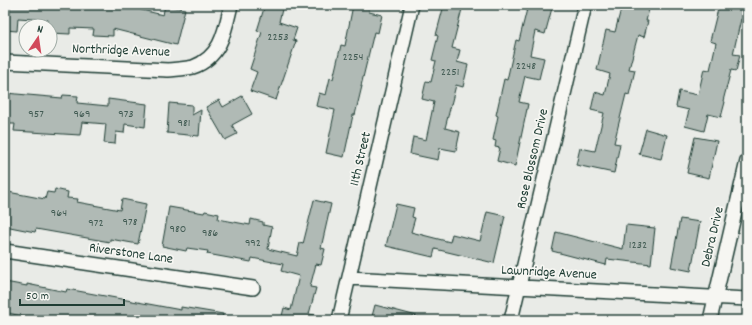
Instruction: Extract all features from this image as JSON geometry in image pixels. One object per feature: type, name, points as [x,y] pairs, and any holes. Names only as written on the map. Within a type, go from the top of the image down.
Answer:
[{"type":"street","name":"Northridge Avenue","points":[[5,62],[168,70],[192,67],[209,59],[223,38],[231,5]]},
{"type":"street","name":"11th Street","points":[[339,320],[412,5]]},
{"type":"street","name":"Rose Blossom Drive","points":[[511,320],[585,5]]},
{"type":"street","name":"Debra Drive","points":[[710,320],[747,161]]},
{"type":"street","name":"Riverstone Lane","points":[[5,251],[253,288]]},
{"type":"street","name":"Lawnridge Avenue","points":[[349,278],[747,299]]},
{"type":"building","points":[[5,5],[39,5],[66,9],[67,5],[130,5],[129,7],[163,15],[165,5],[185,9],[176,45],[113,29],[113,36],[93,35],[94,29],[70,28],[70,34],[58,33],[58,18],[18,18],[17,31],[5,30]]},
{"type":"building","points":[[265,5],[283,5],[279,22],[297,28],[293,40],[296,41],[276,100],[250,91],[257,72],[250,69],[262,32],[257,31]]},
{"type":"building","points":[[353,5],[370,5],[369,12],[382,15],[378,33],[374,32],[344,157],[326,153],[335,110],[316,106],[319,93],[326,95],[330,78],[333,79],[341,45],[345,46]]},
{"type":"building","points":[[444,5],[463,5],[452,48],[460,50],[457,62],[468,65],[463,87],[456,85],[445,128],[460,132],[456,151],[440,148],[438,160],[410,154],[413,137],[426,140],[434,102],[422,99],[426,81],[431,82],[436,61],[432,60],[438,36],[436,35]]},
{"type":"building","points":[[528,5],[548,5],[547,7],[552,8],[545,34],[535,31],[530,55],[544,58],[539,79],[525,76],[519,102],[528,104],[515,166],[497,161],[500,148],[495,147],[496,141],[493,140],[498,116],[496,115],[504,79],[507,80],[516,40],[519,41]]},
{"type":"building","points":[[622,5],[650,5],[644,37],[638,35],[629,69],[635,70],[629,95],[626,94],[614,143],[620,144],[614,173],[576,165],[580,148],[595,151],[604,113],[591,110],[595,92],[605,95],[610,74],[597,70],[606,30],[615,32]]},
{"type":"building","points":[[719,5],[729,5],[747,9],[747,20],[741,19],[733,54],[740,55],[736,71],[731,70],[723,101],[725,102],[721,117],[708,114],[704,131],[685,126],[689,110],[676,107],[679,91],[698,95],[704,69],[710,70],[716,43],[710,41]]},
{"type":"building","points":[[5,93],[62,98],[63,95],[78,96],[77,103],[108,106],[108,99],[147,104],[145,127],[125,124],[124,133],[116,132],[115,144],[104,143],[106,124],[82,122],[80,135],[14,131],[15,124],[5,124]]},
{"type":"building","points":[[242,96],[252,114],[232,125],[237,134],[225,140],[206,107],[219,100],[223,107]]},
{"type":"building","points":[[169,103],[192,105],[192,115],[201,110],[199,136],[167,133]]},
{"type":"building","points":[[646,129],[667,135],[661,159],[639,154]]},
{"type":"building","points":[[695,137],[717,141],[709,178],[687,173]]},
{"type":"building","points":[[55,189],[68,192],[67,198],[78,199],[77,202],[120,210],[122,199],[146,204],[138,244],[110,239],[110,242],[36,229],[35,232],[5,226],[5,211],[8,192],[45,199],[47,192],[54,193]]},
{"type":"building","points":[[314,200],[331,204],[321,248],[325,249],[321,265],[316,264],[310,287],[316,288],[309,314],[315,315],[315,320],[281,320],[284,308],[291,310],[299,276],[281,271],[283,264],[252,258],[251,262],[207,254],[208,251],[187,248],[186,251],[162,246],[169,207],[219,214],[218,219],[250,225],[251,219],[263,222],[263,225],[272,227],[268,249],[297,256],[300,243],[303,244]]},
{"type":"building","points":[[396,204],[414,208],[412,217],[415,218],[411,232],[450,242],[452,234],[480,241],[487,212],[505,216],[494,263],[435,249],[433,257],[386,246]]},
{"type":"building","points":[[680,219],[700,222],[691,271],[671,267]]},
{"type":"building","points":[[626,225],[655,228],[651,264],[607,259],[606,265],[552,251],[556,232],[623,249]]},
{"type":"building","points":[[5,282],[27,286],[27,284],[66,292],[67,289],[181,310],[181,307],[223,314],[222,320],[36,320],[5,312]]},
{"type":"building","points":[[375,305],[417,316],[417,320],[371,320]]}]
